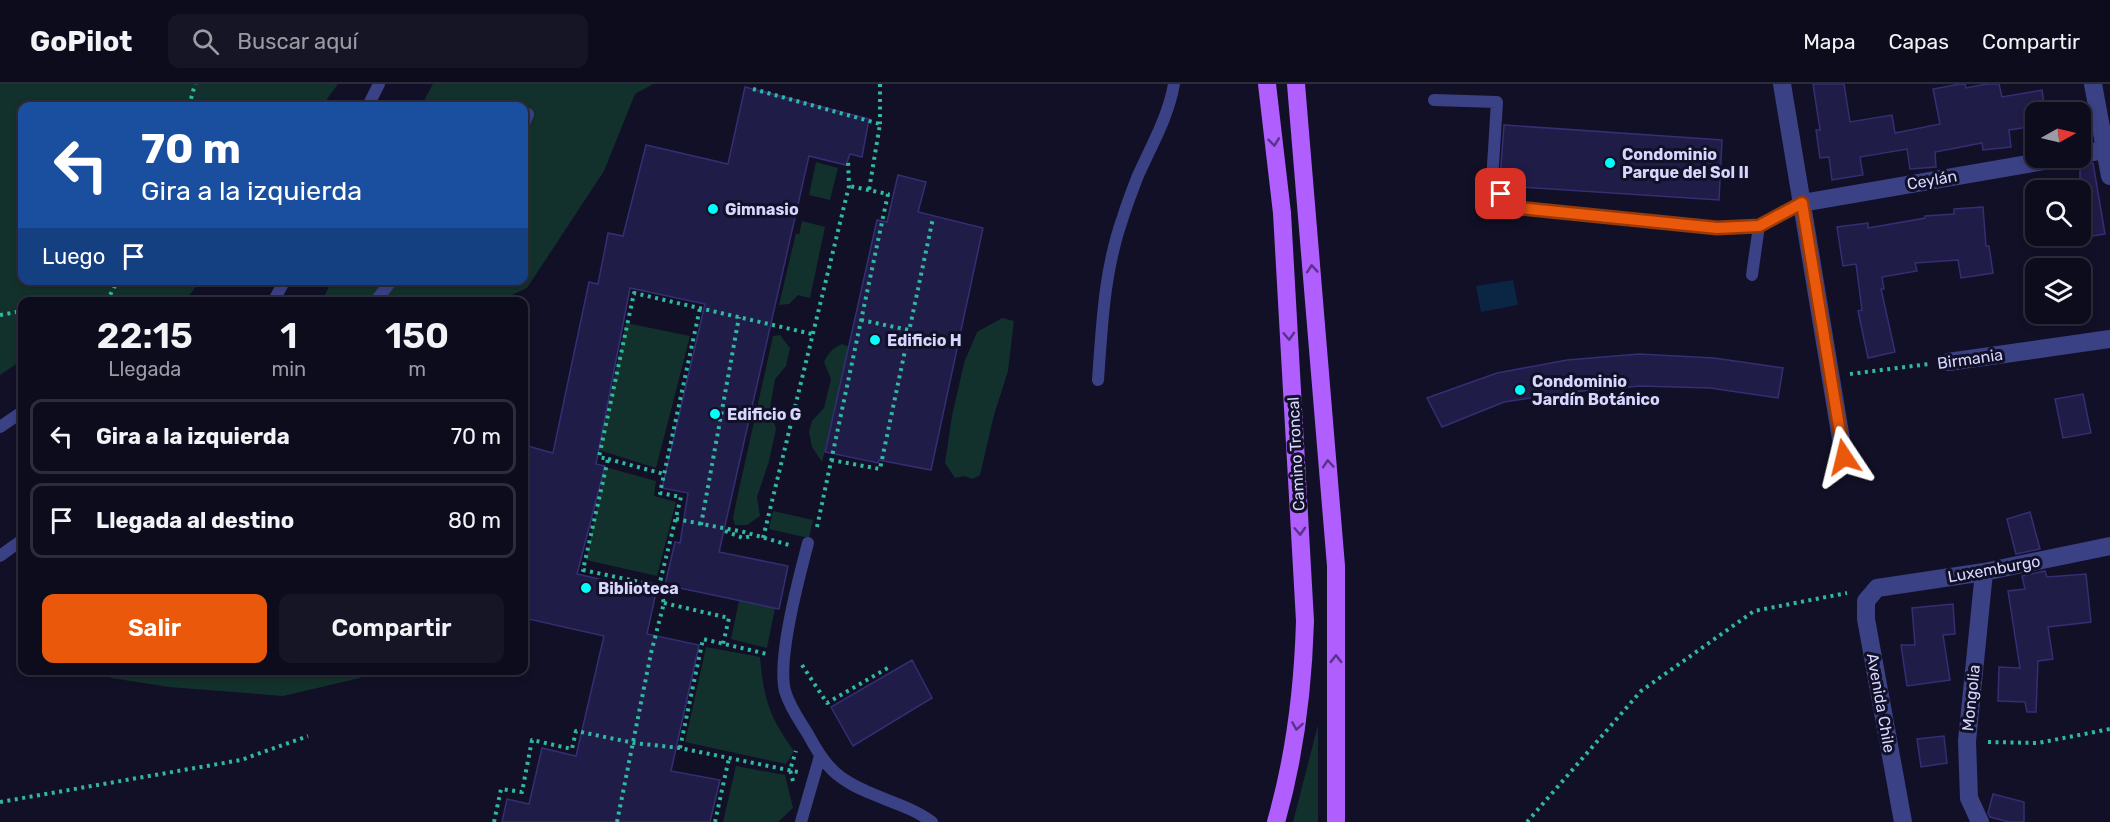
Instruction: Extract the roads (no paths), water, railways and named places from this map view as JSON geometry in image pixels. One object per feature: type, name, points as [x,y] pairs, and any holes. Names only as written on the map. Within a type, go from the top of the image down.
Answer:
[{"type":"main road","name":"Camino Troncal","points":[[1267,84],[1282,213],[1305,621],[1298,724],[1289,775],[1276,822]]},
{"type":"main road","name":"Camino Troncal","points":[[1298,89],[1336,566],[1336,822]]},
{"type":"street","points":[[1782,84],[1844,457]]},
{"type":"street","points":[[2093,84],[2110,176]]},
{"type":"street","points":[[2091,152],[2105,150]]},
{"type":"street","name":"Ceylán","points":[[1802,203],[2025,164]]},
{"type":"street","name":"Birmania","points":[[1948,362],[2110,339]]},
{"type":"street","name":"Luxemburgo","points":[[1877,588],[1984,572],[2110,546]]},
{"type":"street","name":"Mongolia","points":[[1980,822],[1969,798],[1967,741],[1984,572]]},
{"type":"street","name":"Avenida Chile","points":[[1877,588],[1866,601],[1866,619],[1903,822]]},
{"type":"lane","points":[[370,102],[379,84]]},
{"type":"lane","points":[[1098,380],[1103,304],[1112,251],[1137,178],[1160,133],[1172,98],[1174,84]]},
{"type":"lane","points":[[1434,100],[1497,102],[1492,181],[1509,207],[1717,228],[1759,226],[1802,203]]},
{"type":"lane","points":[[1752,275],[1759,226]]},
{"type":"lane","points":[[379,297],[388,285]]},
{"type":"lane","points":[[0,427],[18,415]]},
{"type":"lane","points":[[0,556],[18,543]]},
{"type":"lane","points":[[803,545],[783,662],[785,690],[792,709],[820,756],[841,778],[871,794],[920,813],[932,822]]},
{"type":"lane","points":[[801,822],[820,756]]},
{"type":"water","points":[[1513,280],[1518,305],[1481,312],[1476,286]]},
{"type":"place","name":"Condominio Parque del Sol II","points":[[1610,163]]},
{"type":"place","name":"Gimnasio","points":[[713,209]]},
{"type":"place","name":"Edificio H","points":[[875,340]]},
{"type":"place","name":"Condominio Jardín Botánico","points":[[1520,390]]},
{"type":"place","name":"Edificio G","points":[[715,414]]},
{"type":"place","name":"Biblioteca","points":[[586,588]]}]
